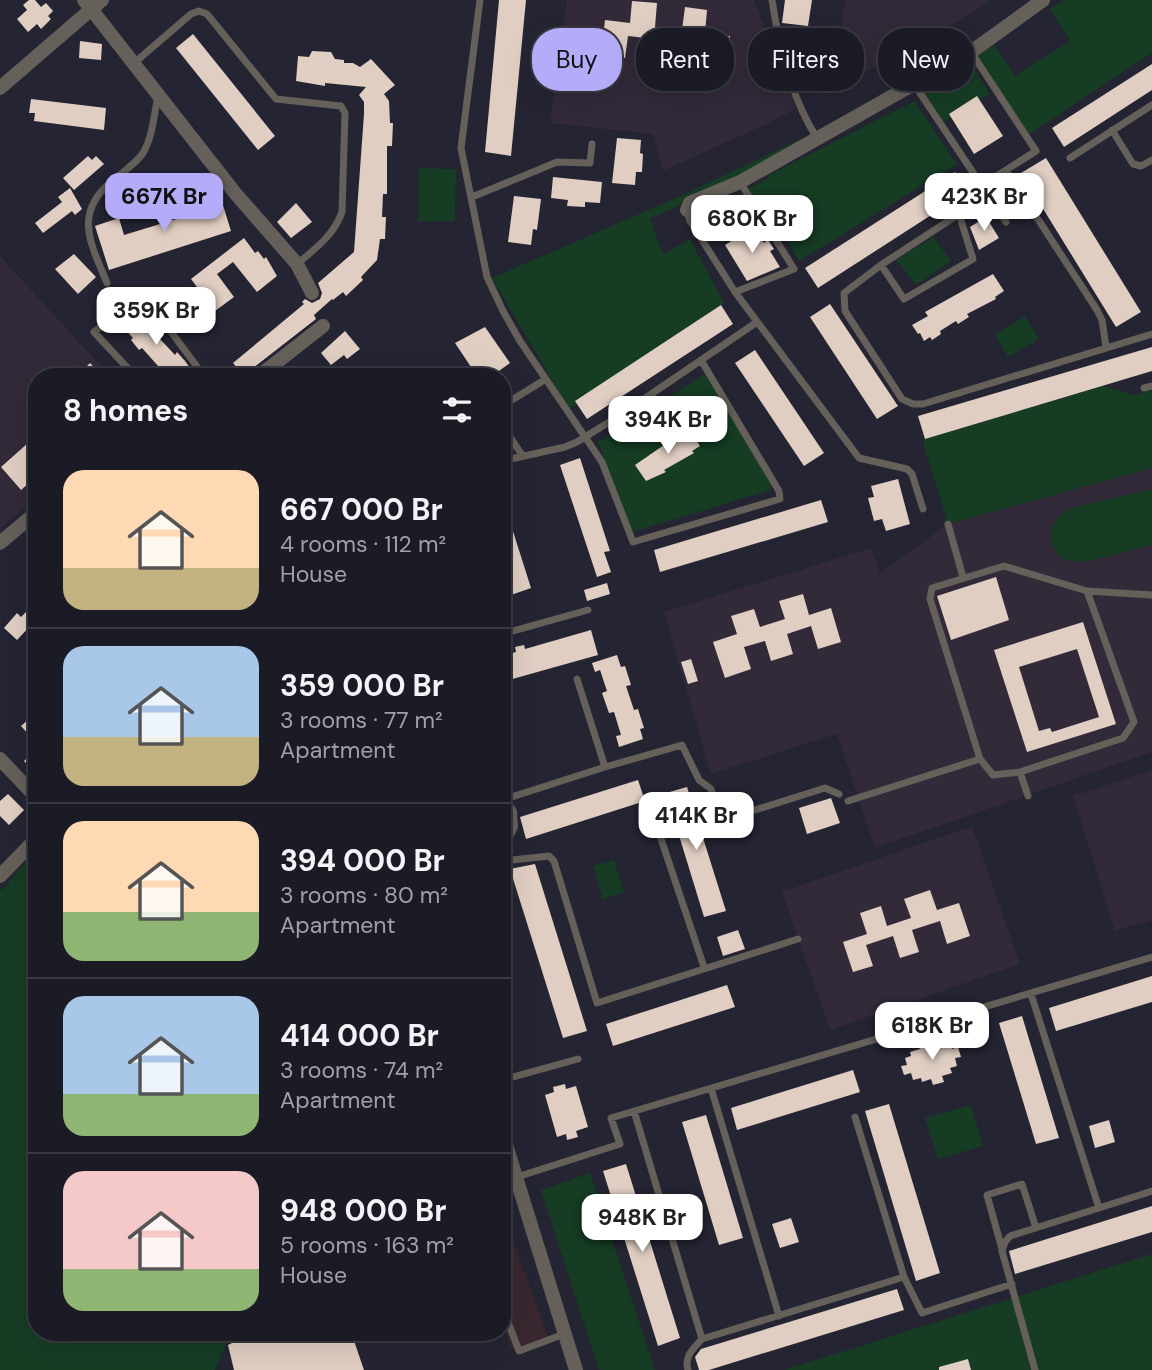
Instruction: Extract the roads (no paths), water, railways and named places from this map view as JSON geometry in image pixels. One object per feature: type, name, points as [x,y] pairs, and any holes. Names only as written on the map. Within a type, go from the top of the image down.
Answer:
[{"type":"street","points":[[974,50],[1043,0]]},
{"type":"street","points":[[0,88],[93,3],[133,64],[235,193],[297,264],[312,293]]},
{"type":"street","points":[[687,210],[690,203],[740,182],[901,91]]},
{"type":"street","points":[[269,368],[323,327]]},
{"type":"street","points":[[0,543],[28,520]]},
{"type":"street","points":[[0,759],[28,789]]},
{"type":"street","points":[[0,876],[28,847]]},
{"type":"street","points":[[511,1159],[576,1370]]},
{"type":"lane","points":[[480,0],[461,148],[487,277],[503,311],[602,462],[633,542],[780,499],[779,491],[701,360]]},
{"type":"lane","points":[[772,0],[789,76],[807,123],[817,138]]},
{"type":"lane","points":[[133,64],[191,14],[199,11],[207,15],[276,99],[341,106],[345,113],[342,212],[337,226],[297,264]]},
{"type":"lane","points":[[974,57],[1036,151],[981,186],[959,214],[881,265],[844,293],[845,311],[902,399],[913,404],[923,404],[1152,334]]},
{"type":"lane","points":[[919,91],[1006,222]]},
{"type":"lane","points":[[107,284],[92,247],[88,210],[101,190],[142,155],[150,137],[158,95]]},
{"type":"lane","points":[[1070,158],[1152,105]]},
{"type":"lane","points":[[1112,131],[1133,164],[1141,166],[1152,160]]},
{"type":"lane","points":[[472,197],[557,162],[590,163],[592,144]]},
{"type":"lane","points":[[1006,170],[1097,310],[1102,320],[1106,347]]},
{"type":"lane","points":[[735,292],[794,269],[740,182]]},
{"type":"lane","points":[[687,210],[690,221],[735,292],[859,458],[907,469],[912,474],[923,509]]},
{"type":"lane","points":[[881,265],[904,299],[974,259],[959,214]]},
{"type":"lane","points":[[128,368],[94,332],[124,308],[142,301],[157,313],[198,368]]},
{"type":"lane","points":[[511,458],[565,447],[585,436],[622,414],[757,322]]},
{"type":"lane","points":[[511,400],[546,379]]},
{"type":"lane","points":[[511,438],[522,455]]},
{"type":"lane","points":[[948,524],[963,577]]},
{"type":"lane","points":[[1087,591],[1135,722],[1123,738],[1020,772],[993,775],[980,759],[930,598],[932,588],[1004,566],[1087,591],[1152,595]]},
{"type":"lane","points":[[511,631],[588,610]]},
{"type":"lane","points":[[577,679],[605,767]]},
{"type":"lane","points":[[511,799],[605,767],[682,745],[699,780],[711,789],[720,821],[825,788],[839,794]]},
{"type":"lane","points":[[848,801],[980,759]]},
{"type":"lane","points":[[1020,772],[1028,796]]},
{"type":"lane","points":[[652,813],[704,967]]},
{"type":"lane","points":[[511,860],[549,856],[554,861],[597,1003],[798,939]]},
{"type":"lane","points":[[517,1177],[620,1144],[611,1118],[1152,957]]},
{"type":"lane","points":[[1031,994],[1099,1208]]},
{"type":"lane","points":[[511,1078],[578,1059]]},
{"type":"lane","points":[[711,1088],[779,1316]]},
{"type":"lane","points":[[634,1111],[702,1339]]},
{"type":"lane","points":[[855,1117],[904,1277],[922,1312],[1012,1284]]},
{"type":"lane","points":[[1035,1370],[987,1195],[1022,1184],[1036,1228]]},
{"type":"lane","points":[[1002,1251],[1010,1236],[1152,1191]]},
{"type":"lane","points":[[688,1370],[685,1363],[687,1356],[702,1339],[904,1277]]},
{"type":"lane","points":[[511,1330],[519,1351],[564,1334]]}]
